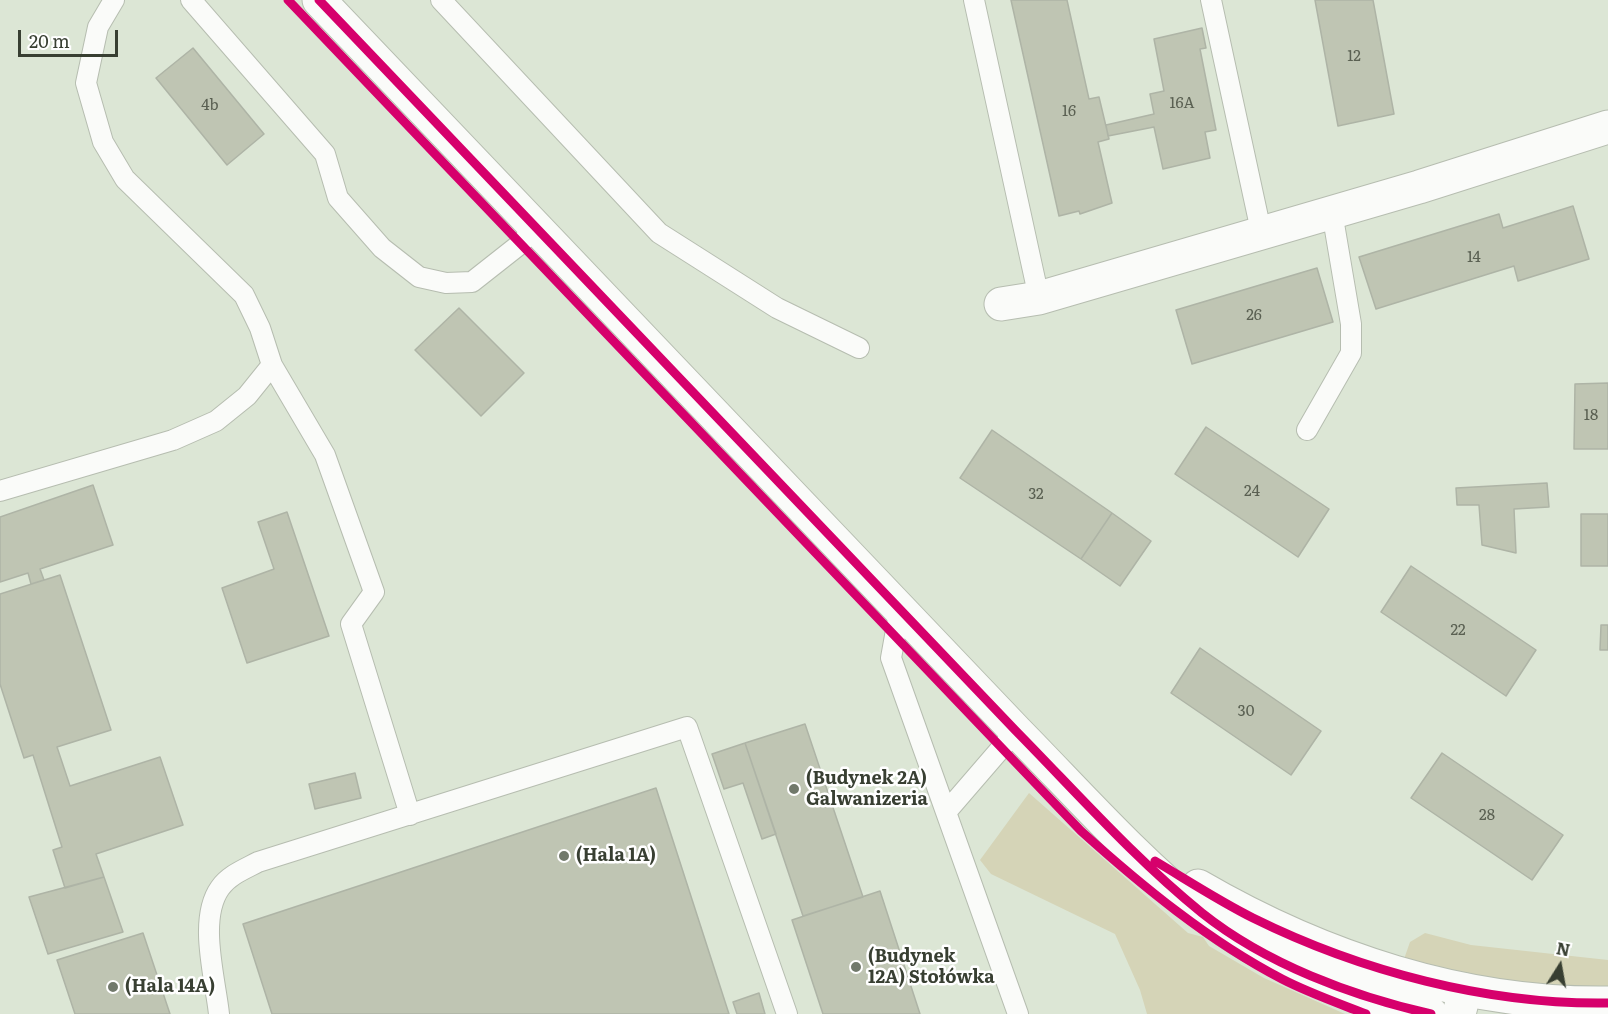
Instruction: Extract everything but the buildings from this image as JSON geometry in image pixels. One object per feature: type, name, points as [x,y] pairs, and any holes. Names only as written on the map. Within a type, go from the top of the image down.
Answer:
[{"type":"street","points":[[319,0],[1016,731],[1129,846],[1203,913],[1255,948],[1323,979],[1377,999],[1431,1014]]},
{"type":"street","points":[[1001,304],[1039,298],[1332,212],[1608,127]]},
{"type":"street","points":[[1129,846],[1252,917],[1313,945],[1386,970],[1462,1002],[1608,1002]]},
{"type":"lane","points":[[114,0],[98,27],[86,83],[103,142],[125,179],[244,295],[260,328],[272,365],[325,455],[374,592],[351,624],[410,816]]},
{"type":"lane","points":[[191,0],[325,154],[338,198],[382,248],[419,277],[446,283],[472,282],[519,245],[536,227]]},
{"type":"lane","points":[[441,0],[659,233],[777,308],[859,348]]},
{"type":"lane","points":[[974,0],[1039,298]]},
{"type":"lane","points":[[1211,0],[1261,231]]},
{"type":"lane","points":[[1307,430],[1351,352],[1351,324],[1332,212]]},
{"type":"lane","points":[[0,491],[173,440],[216,421],[248,396],[272,365]]},
{"type":"lane","points":[[900,608],[891,658],[1018,1014]]},
{"type":"lane","points":[[219,1014],[208,923],[211,905],[221,886],[235,874],[258,862],[687,727],[787,1014]]},
{"type":"lane","points":[[947,811],[1016,731]]},
{"type":"green space","points":[[1029,793],[1188,933],[1203,937],[1209,946],[1264,978],[1345,1014],[1147,1014],[1140,990],[1115,934],[991,874],[980,860]]},
{"type":"green space","points":[[1425,933],[1471,945],[1608,960],[1608,988],[1518,985],[1403,962],[1410,942]]},
{"type":"cycle path","points":[[288,0],[1081,831],[1152,892],[1228,948],[1292,984],[1366,1014]]},
{"type":"cycle path","points":[[319,0],[1106,825],[1177,892],[1227,931],[1282,963],[1341,988],[1431,1014]]},
{"type":"cycle path","points":[[1155,861],[1215,898],[1253,918],[1294,937],[1381,969],[1471,991],[1517,998],[1608,1003]]},
{"type":"place","name":"(Budynek 2A) Galwanizeria","points":[[794,789]]},
{"type":"place","name":"(Hala 1A)","points":[[564,856]]},
{"type":"place","name":"(Budynek 12A) Stołówka","points":[[856,967]]},
{"type":"place","name":"(Hala 14A)","points":[[113,987]]}]
